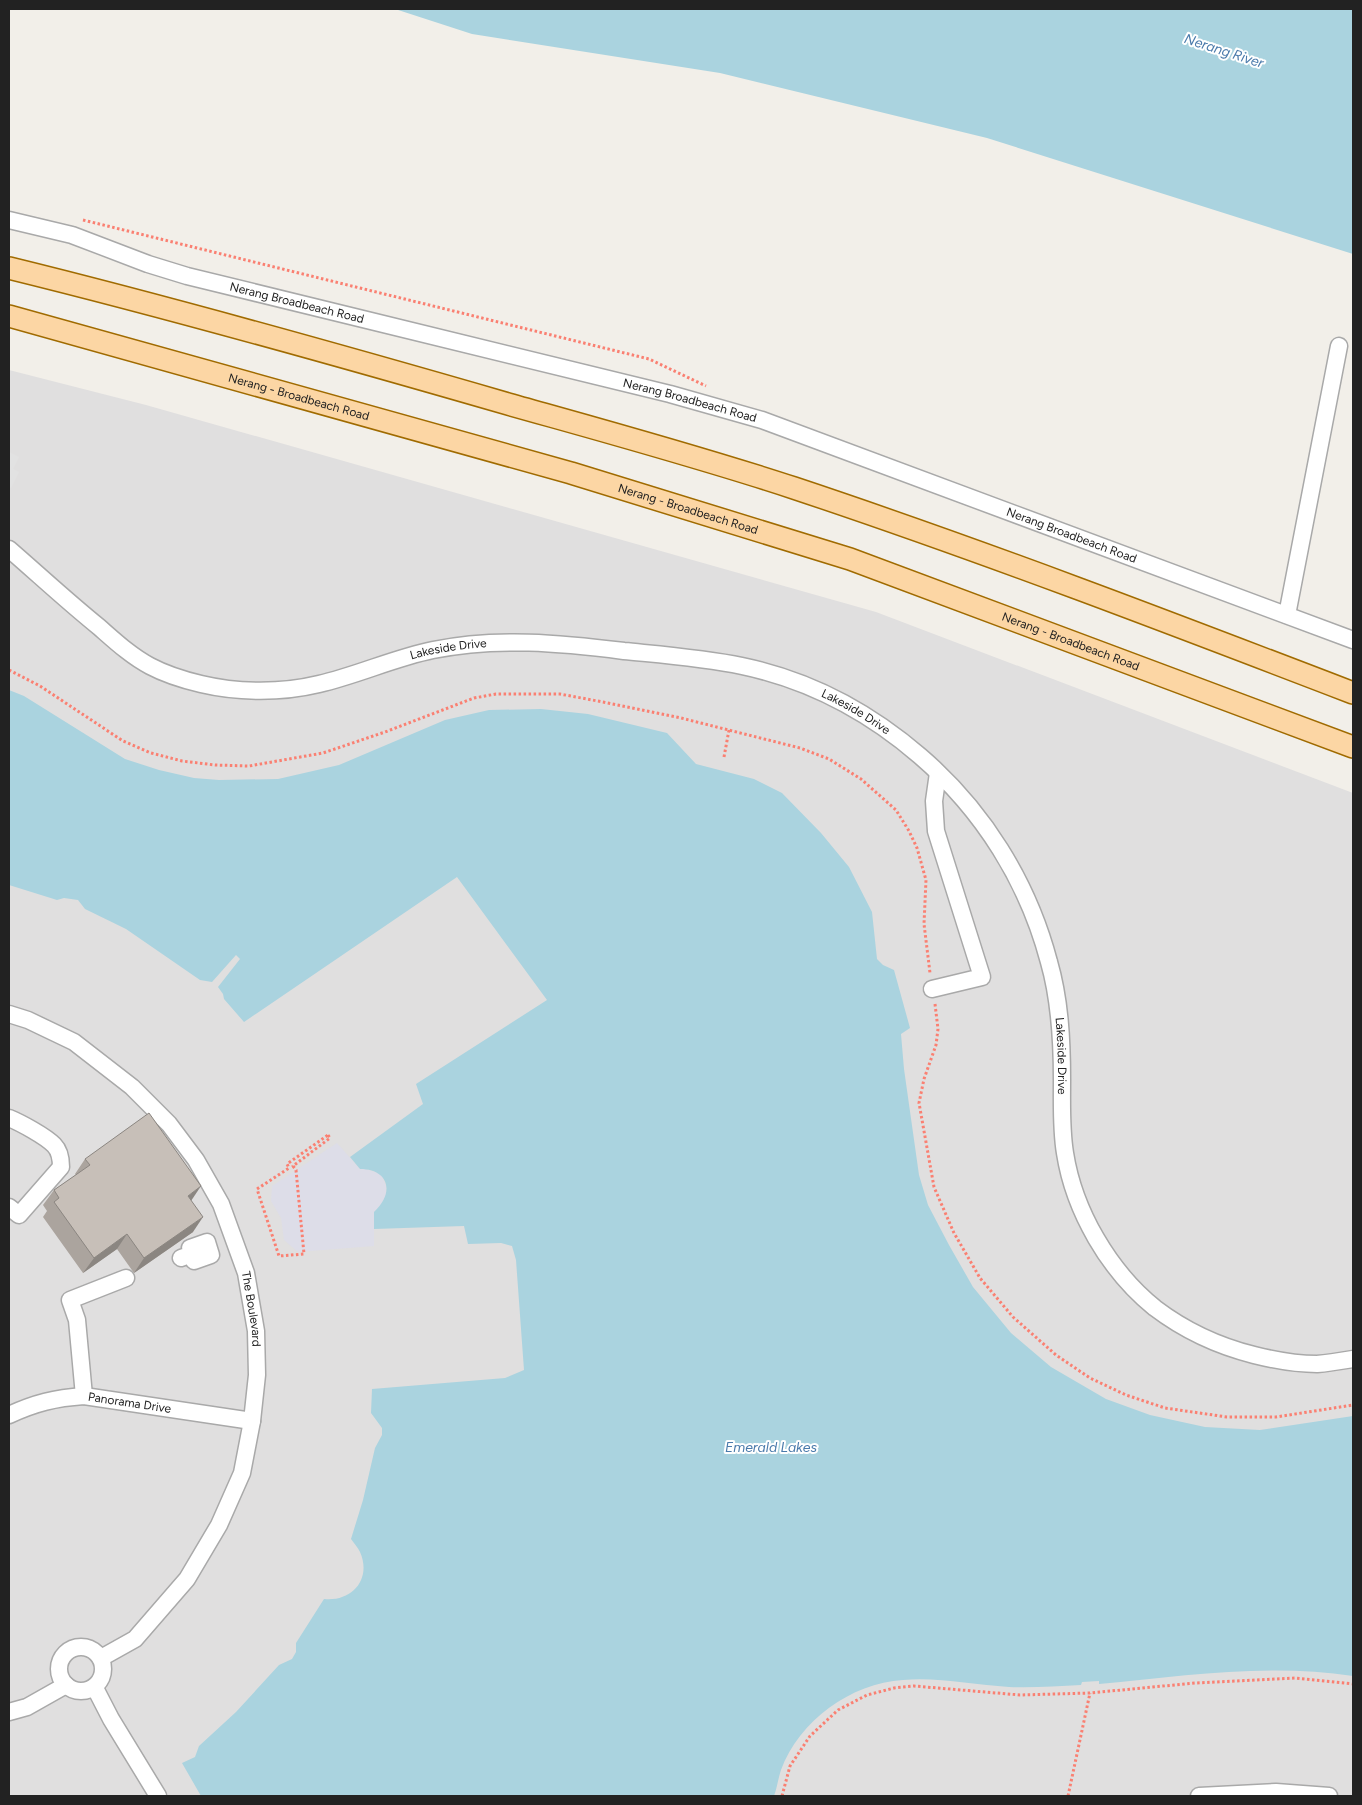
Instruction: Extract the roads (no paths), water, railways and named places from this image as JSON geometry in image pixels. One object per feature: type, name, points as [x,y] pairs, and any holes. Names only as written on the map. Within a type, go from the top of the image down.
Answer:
[{"type":"main road","points":[[9,268],[265,335],[656,446],[790,487],[929,534],[1046,577],[1353,694]]},
{"type":"main road","name":"Nerang - Broadbeach Road","points":[[9,316],[571,474],[850,559],[1353,747]]},
{"type":"street","name":"Nerang Broadbeach Road","points":[[9,220],[72,235],[148,264],[187,276],[653,390],[762,420],[1353,640]]},
{"type":"street","points":[[1286,615],[1340,346]]},
{"type":"street","name":"Lakeside Drive","points":[[9,549],[123,648],[150,666],[201,684],[229,689],[292,689],[320,684],[405,656],[447,648],[499,642],[590,646],[738,665],[766,672],[821,692],[854,708],[884,728],[921,757],[974,811],[1003,852],[1019,883],[1038,926],[1050,966],[1060,1019],[1062,1113],[1065,1153],[1074,1193],[1091,1228],[1110,1258],[1132,1286],[1155,1308],[1208,1340],[1240,1351],[1277,1360],[1316,1364],[1353,1359]]},
{"type":"street","points":[[932,989],[982,977],[936,831],[934,801],[938,773]]},
{"type":"street","name":"The Boulevard","points":[[9,1014],[28,1020],[74,1042],[132,1087],[169,1124],[201,1169],[221,1204],[246,1273],[256,1331],[257,1375],[252,1421],[242,1473],[219,1525],[187,1579],[135,1639],[101,1658]]},
{"type":"street","points":[[9,1118],[54,1145],[61,1157],[61,1167],[14,1211]]},
{"type":"street","points":[[187,1256],[190,1248],[207,1242],[209,1248],[234,1239]]},
{"type":"street","points":[[84,1396],[77,1320],[70,1300],[126,1278]]},
{"type":"street","name":"Panorama Drive","points":[[9,1415],[34,1404],[58,1398],[84,1396],[252,1421]]},
{"type":"street","points":[[77,1647],[91,1649],[101,1658],[104,1666],[103,1675],[95,1688],[78,1692],[66,1685],[59,1673],[59,1665],[64,1655],[70,1650],[77,1647]]},
{"type":"street","points":[[9,1712],[27,1706],[66,1685]]},
{"type":"street","points":[[95,1688],[111,1719],[158,1796]]},
{"type":"street","points":[[1199,1796],[1276,1792],[1329,1796]]},
{"type":"water","name":"Nerang River","points":[[395,9],[1353,9],[1353,254],[987,138],[720,73],[472,34]]},
{"type":"water","name":"Emerald Lakes","points":[[9,690],[24,696],[125,759],[159,770],[194,778],[219,780],[278,779],[339,765],[445,720],[489,710],[541,709],[588,714],[667,733],[696,764],[754,779],[782,793],[821,833],[849,867],[872,912],[877,959],[883,965],[894,970],[910,1028],[901,1034],[904,1069],[919,1175],[928,1205],[973,1287],[1011,1333],[1051,1367],[1106,1399],[1150,1415],[1205,1427],[1260,1430],[1353,1416],[1353,1676],[1321,1672],[1258,1671],[1226,1672],[1099,1684],[1099,1681],[1082,1682],[1081,1685],[1036,1687],[1009,1687],[916,1679],[884,1683],[865,1688],[846,1697],[814,1721],[789,1752],[781,1770],[774,1796],[201,1796],[182,1763],[195,1757],[199,1746],[236,1712],[279,1665],[292,1659],[296,1652],[296,1643],[324,1599],[343,1597],[351,1593],[361,1580],[363,1562],[360,1552],[351,1539],[363,1500],[375,1448],[382,1435],[382,1428],[371,1413],[372,1389],[505,1378],[524,1370],[516,1260],[512,1246],[501,1243],[468,1244],[464,1226],[374,1229],[374,1212],[381,1205],[385,1197],[386,1183],[377,1173],[360,1169],[350,1157],[423,1104],[416,1084],[547,1000],[457,877],[244,1022],[224,999],[218,987],[240,959],[236,955],[212,982],[200,980],[126,929],[85,909],[78,900],[64,898],[57,900],[9,885]]}]
